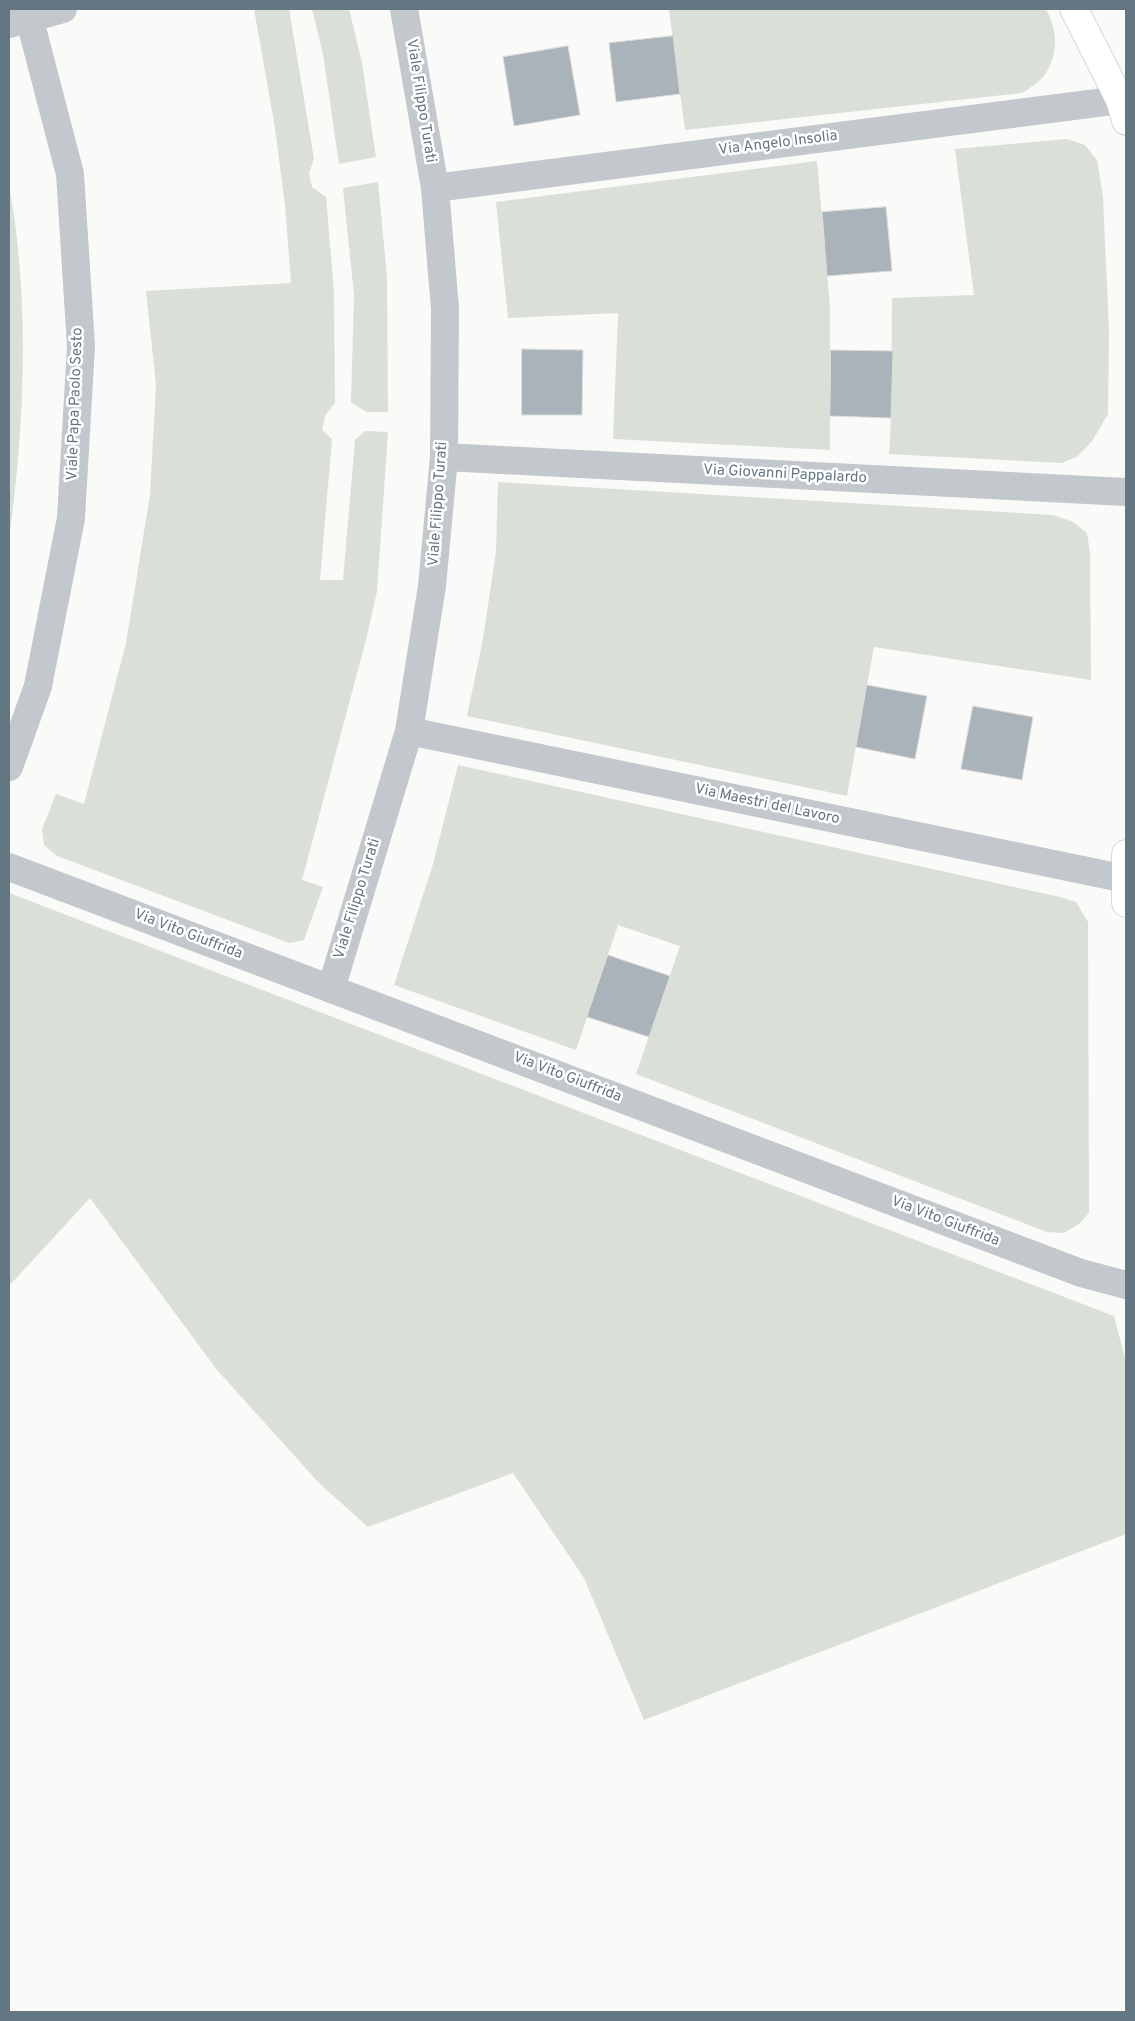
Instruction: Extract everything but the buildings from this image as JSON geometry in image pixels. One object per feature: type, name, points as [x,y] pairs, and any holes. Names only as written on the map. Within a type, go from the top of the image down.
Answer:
[{"type":"main road","points":[[1074,9],[1123,110]]},
{"type":"main road","points":[[1126,854],[1126,903]]},
{"type":"street","points":[[22,17],[63,9]]},
{"type":"street","name":"Viale Filippo Turati","points":[[331,989],[409,731],[432,586],[444,457],[445,309],[435,188],[404,9]]},
{"type":"street","name":"Viale Papa Paolo Sesto","points":[[9,767],[38,686],[71,518],[81,346],[70,174],[22,17]]},
{"type":"street","name":"Via Angelo Insolia","points":[[435,188],[1123,110]]},
{"type":"street","name":"Via Giovanni Pappalardo","points":[[444,457],[1126,492]]},
{"type":"street","name":"Via Maestri del Lavoro","points":[[409,731],[1126,879]]},
{"type":"street","name":"Via Vito Giuffrida","points":[[9,867],[1081,1273],[1126,1285]]},
{"type":"shaded area","points":[[254,9],[289,9],[314,159],[309,173],[312,187],[326,197],[334,293],[335,403],[326,414],[322,430],[332,439],[320,580],[343,580],[355,440],[365,431],[388,432],[377,591],[367,636],[302,880],[323,887],[304,940],[289,943],[57,856],[44,845],[42,829],[56,794],[84,804],[126,643],[150,495],[156,385],[146,291],[291,283],[285,205],[275,128]]},
{"type":"shaded area","points":[[312,9],[349,9],[362,63],[376,157],[339,164],[323,54]]},
{"type":"shaded area","points":[[669,9],[1046,9],[1054,33],[1055,49],[1044,76],[1022,93],[685,130]]},
{"type":"shaded area","points":[[1067,139],[1085,145],[1097,160],[1103,197],[1109,330],[1108,414],[1092,441],[1078,456],[1062,463],[889,454],[892,298],[974,295],[955,149]]},
{"type":"shaded area","points":[[817,161],[830,307],[830,450],[613,439],[618,313],[508,318],[496,202]]},
{"type":"shaded area","points":[[378,182],[387,277],[388,412],[366,412],[351,402],[354,295],[343,188]]},
{"type":"shaded area","points":[[9,184],[16,228],[20,273],[23,362],[19,451],[9,540]]},
{"type":"shaded area","points":[[498,482],[1053,515],[1073,522],[1087,533],[1090,553],[1091,680],[874,647],[847,796],[467,716],[483,639],[496,551]]},
{"type":"shaded area","points":[[458,765],[1076,902],[1088,922],[1089,1213],[1079,1224],[1064,1233],[1047,1232],[636,1074],[680,946],[618,925],[576,1050],[394,985],[433,864]]},
{"type":"shaded area","points":[[9,893],[1114,1316],[1126,1362],[1126,1534],[644,1720],[584,1578],[513,1473],[368,1527],[320,1484],[217,1370],[90,1198],[9,1286]]}]
